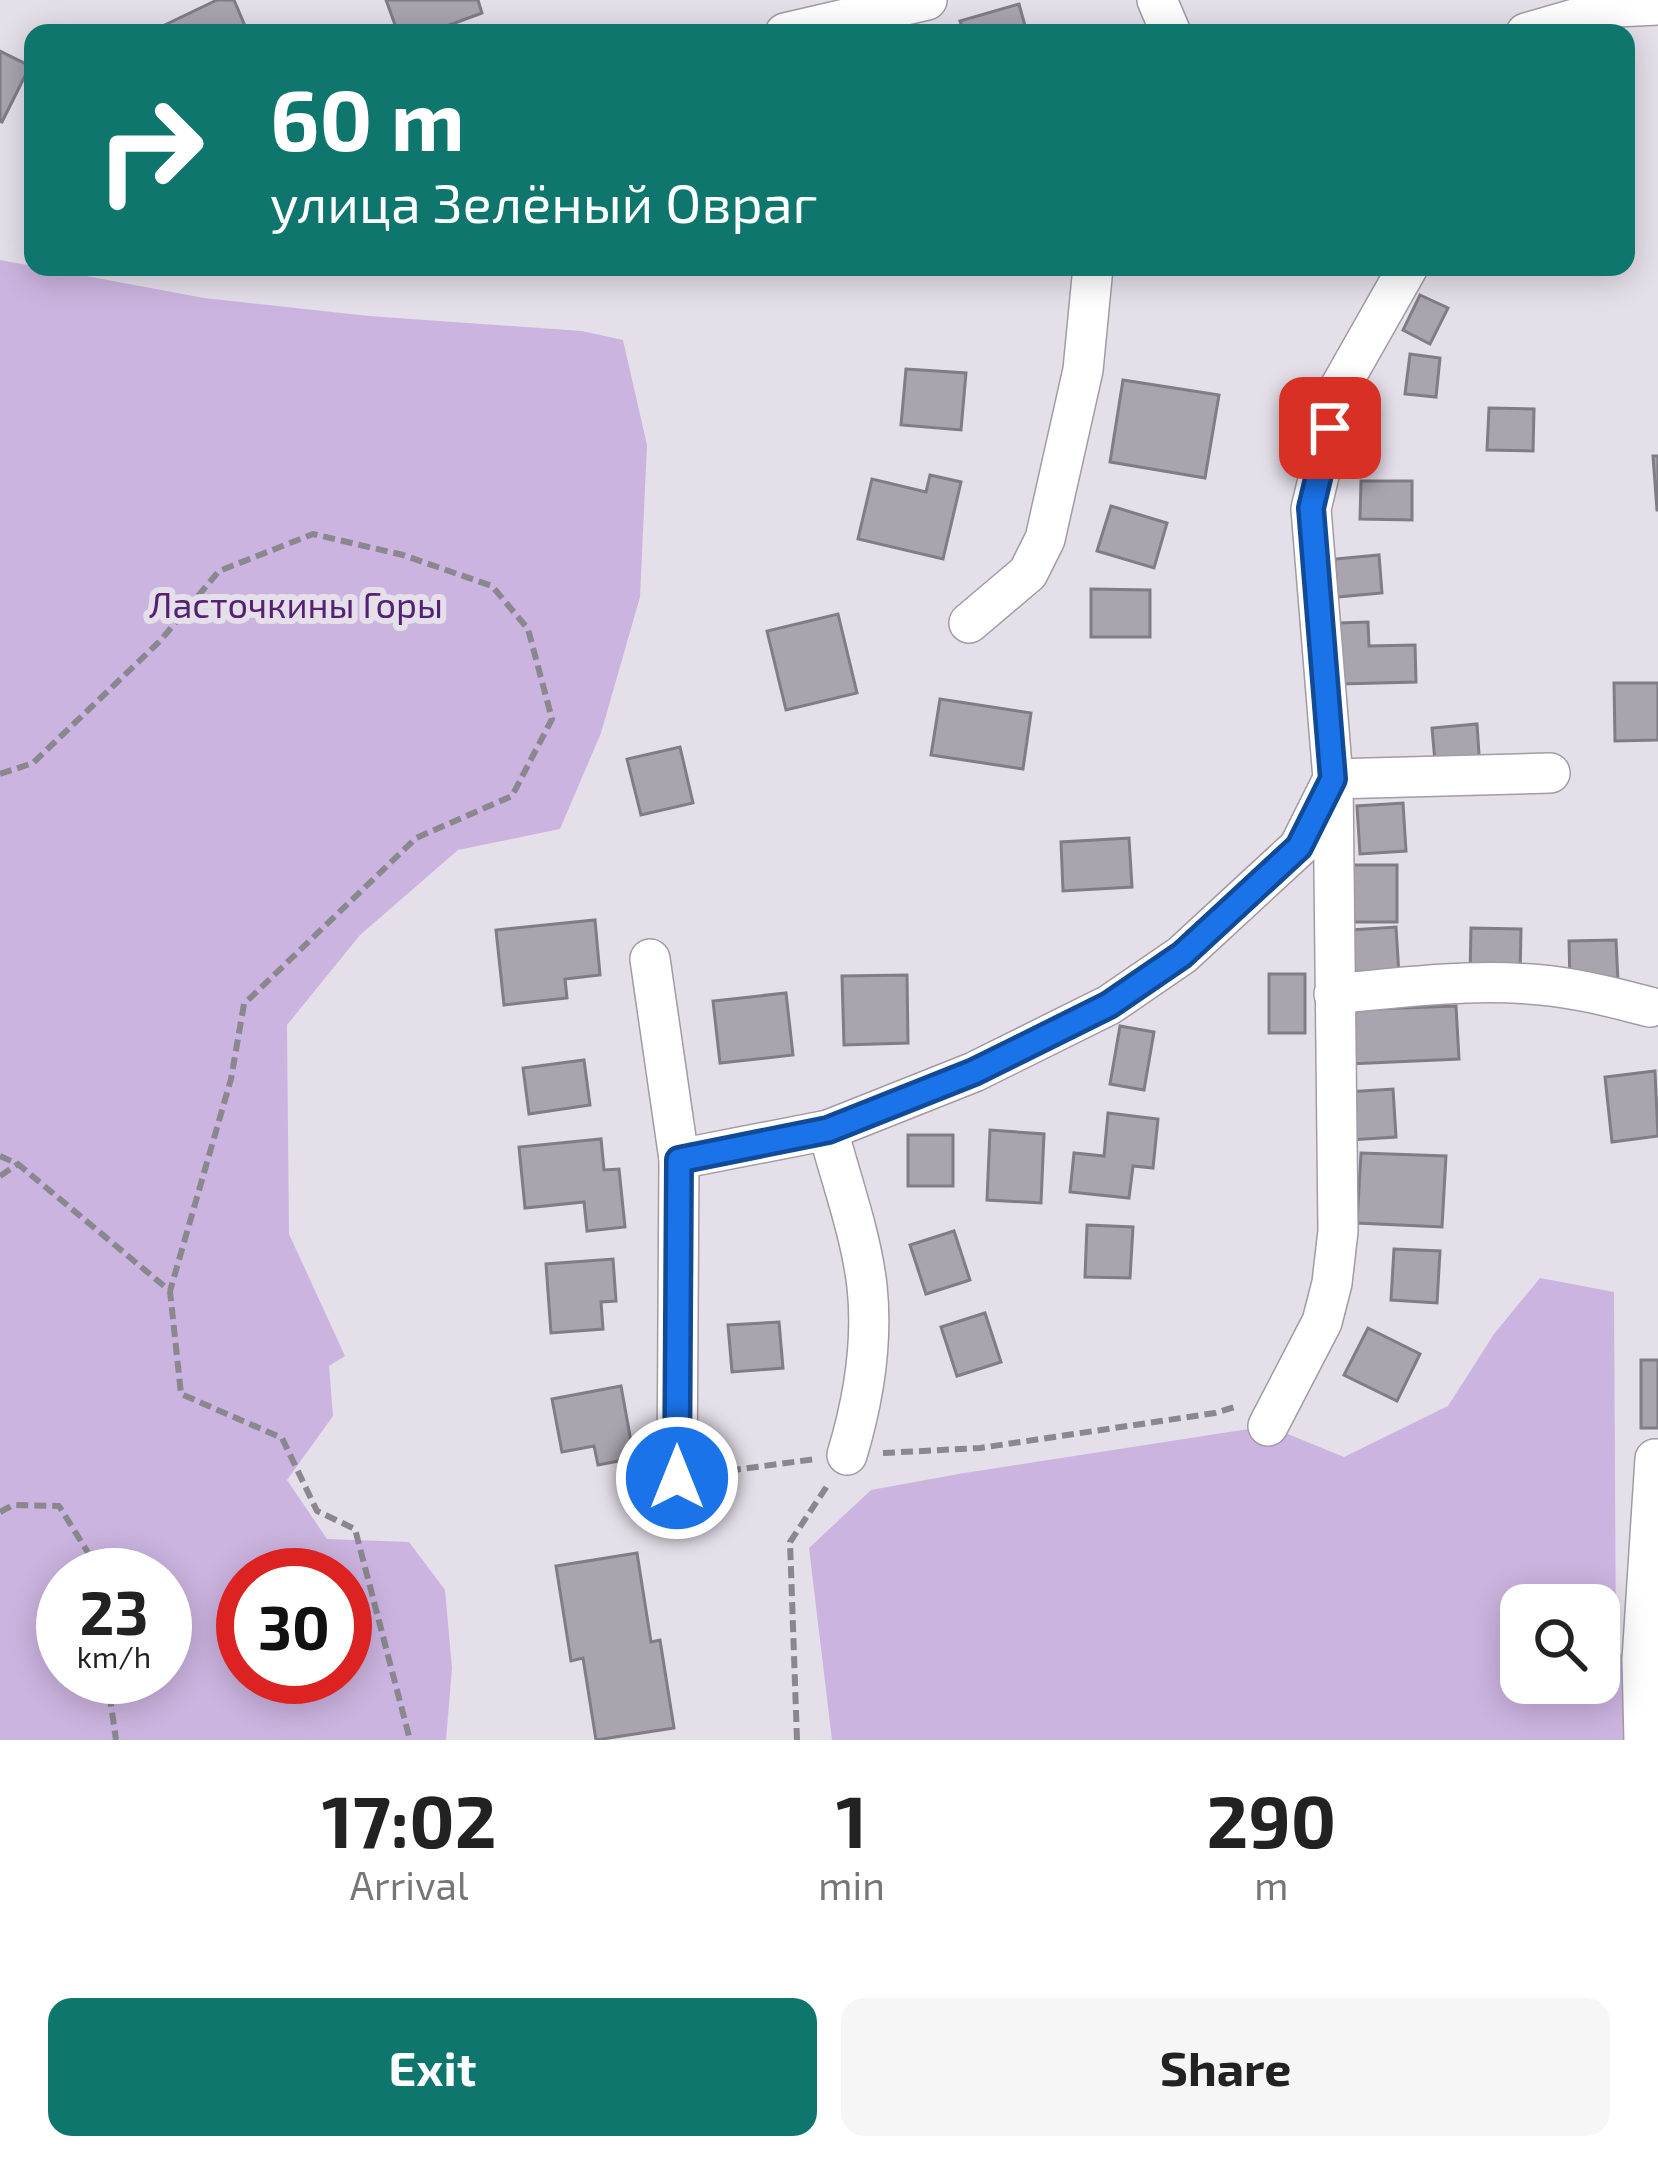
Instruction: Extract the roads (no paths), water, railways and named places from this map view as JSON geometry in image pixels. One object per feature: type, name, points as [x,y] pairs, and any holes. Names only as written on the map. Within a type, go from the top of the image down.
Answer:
[{"type":"street","points":[[824,24],[927,0]]},
{"type":"street","points":[[1557,24],[1616,7],[1658,5]]},
{"type":"street","points":[[969,623],[1028,573],[1045,539],[1083,370],[1092,276]]},
{"type":"street","points":[[1277,1409],[1322,1322],[1336,1248],[1333,779],[1311,508],[1340,387],[1403,276]]},
{"type":"street","points":[[1333,779],[1550,773]]},
{"type":"street","points":[[679,1160],[828,1130],[974,1072],[1109,1005],[1210,930],[1299,847],[1333,779]]},
{"type":"street","points":[[650,959],[679,1160],[677,1478]]},
{"type":"street","points":[[1334,994],[1415,986],[1524,984],[1575,989],[1650,1007]]},
{"type":"street","points":[[828,1130],[867,1285],[860,1415],[848,1455]]},
{"type":"street","points":[[1644,1740],[1658,1459]]},
{"type":"park label","name":"Ласточкины Горы","points":[[296,605]]}]
